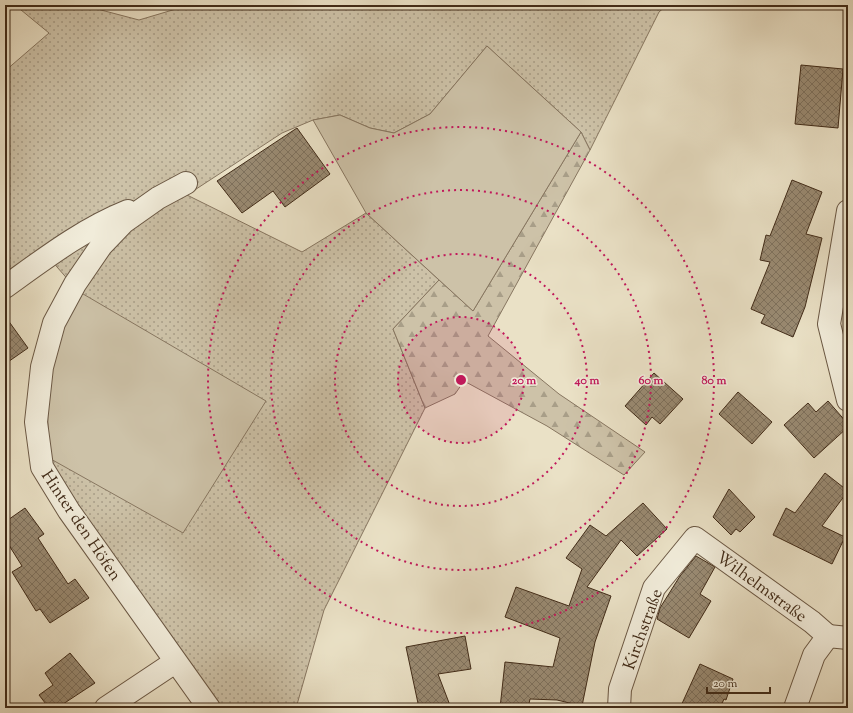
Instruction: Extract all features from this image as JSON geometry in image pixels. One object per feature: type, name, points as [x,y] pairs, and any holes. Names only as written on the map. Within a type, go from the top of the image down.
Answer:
[{"type":"street","name":"Hinter den Höfen","points":[[186,183],[158,198],[124,222],[101,246],[75,284],[54,323],[42,367],[36,422],[42,467],[69,511],[209,708]]},
{"type":"street","points":[[5,287],[70,241],[114,216],[158,198]]},
{"type":"street","points":[[848,211],[829,324],[848,400]]},
{"type":"street","name":"Wilhelmstraße","points":[[695,538],[806,618],[838,637]]},
{"type":"street","name":"Kirchstraße","points":[[619,708],[620,689],[654,588],[695,538]]},
{"type":"street","points":[[795,708],[814,655],[838,637]]},
{"type":"street","points":[[106,708],[175,662]]},
{"type":"green space","points":[[15,5],[82,5],[139,20],[176,9],[179,5],[667,5],[659,12],[590,150],[581,132],[487,46],[430,114],[394,133],[370,128],[340,115],[313,120],[282,133],[187,195],[302,252],[366,213],[439,280],[393,329],[425,408],[324,610],[296,708],[212,708],[57,479],[49,458],[78,291],[57,267],[43,247],[5,273],[5,71],[49,33]]},
{"type":"green space","points":[[487,46],[581,132],[473,311],[366,213],[313,120],[340,115],[370,128],[394,133],[430,114]]},
{"type":"green space","points":[[581,132],[590,150],[488,336],[559,394],[645,452],[624,475],[547,426],[464,381],[455,394],[425,408],[393,329],[439,280],[473,311]]},
{"type":"green space","points":[[78,291],[266,401],[183,533],[49,458],[47,397],[54,333]]},
{"type":"building","points":[[801,65],[843,69],[838,128],[795,124]]},
{"type":"building","points":[[297,128],[330,174],[285,207],[273,191],[242,213],[217,181]]},
{"type":"building","points":[[792,180],[822,192],[806,234],[822,238],[805,307],[793,337],[761,323],[765,315],[751,309],[770,262],[760,260],[766,235],[770,236]]},
{"type":"building","points":[[5,316],[28,348],[5,364]]},
{"type":"building","points":[[654,373],[683,399],[660,424],[652,417],[646,425],[625,406]]},
{"type":"building","points":[[738,392],[772,422],[752,444],[719,414]]},
{"type":"building","points":[[828,401],[848,424],[848,427],[814,458],[784,425],[808,403],[816,412]]},
{"type":"building","points":[[825,473],[848,491],[822,526],[845,537],[832,564],[773,535],[786,508],[795,513]]},
{"type":"building","points":[[729,489],[755,517],[740,532],[736,529],[731,535],[713,517]]},
{"type":"building","points":[[643,503],[667,529],[637,556],[621,540],[587,587],[611,596],[595,642],[582,706],[557,700],[530,699],[528,708],[500,708],[505,662],[553,667],[560,638],[505,617],[516,587],[569,606],[582,569],[566,558],[590,525],[606,536]]},
{"type":"building","points":[[25,508],[44,534],[38,538],[68,584],[75,579],[89,598],[50,623],[40,609],[36,611],[12,572],[22,566],[5,539],[5,522]]},
{"type":"building","points":[[696,556],[715,567],[700,594],[711,601],[689,638],[657,619],[660,608],[680,576]]},
{"type":"building","points":[[465,636],[471,669],[438,674],[451,708],[419,708],[406,647]]},
{"type":"building","points":[[70,653],[95,683],[57,708],[49,708],[39,695],[53,685],[45,673]]},
{"type":"building","points":[[700,664],[733,679],[726,700],[724,699],[720,708],[680,708]]}]
